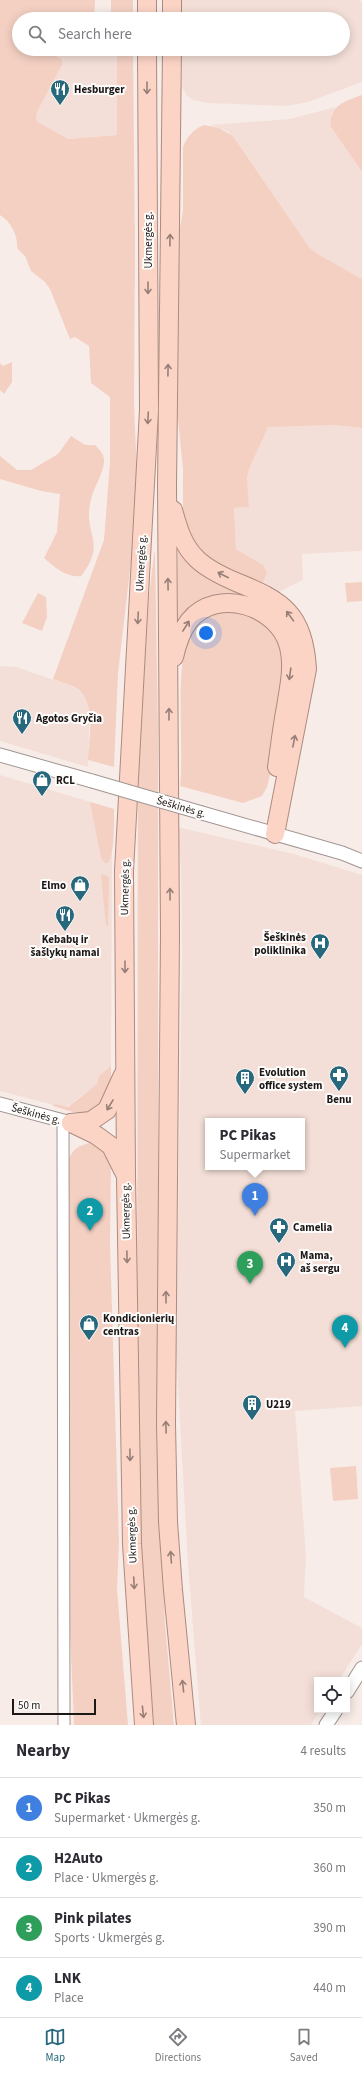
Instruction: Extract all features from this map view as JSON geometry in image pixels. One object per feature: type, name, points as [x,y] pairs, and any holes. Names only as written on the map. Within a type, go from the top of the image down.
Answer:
[{"type":"highway","points":[[147,0],[147,12]]},
{"type":"highway","points":[[172,0],[172,12]]},
{"type":"highway","name":"Ukmergės g.","points":[[144,1725],[132,1544],[126,1176],[124,871],[149,410],[147,56]]},
{"type":"highway","name":"Ukmergės g.","points":[[172,56],[167,486],[170,933],[166,1424],[173,1590],[186,1725]]},
{"type":"highway","points":[[167,486],[180,534],[186,546],[196,559],[214,571],[277,601],[293,618],[304,641],[307,669],[270,832]]},
{"type":"highway","points":[[169,676],[177,643],[183,630],[190,620],[199,612],[210,607],[232,603],[245,605],[266,613],[282,630],[289,646],[292,664],[274,791],[270,832]]},
{"type":"highway","points":[[67,1122],[90,1121],[107,1110],[126,1069]]},
{"type":"highway","points":[[67,1122],[96,1135],[111,1146],[126,1176]]},
{"type":"street","name":"Šeškinės g.","points":[[0,755],[270,832],[362,861]]},
{"type":"street","name":"Šeškinės g.","points":[[0,1104],[67,1122]]},
{"type":"street","points":[[64,1725],[67,1122]]},
{"type":"street","points":[[350,1687],[362,1668]]},
{"type":"street","points":[[326,1725],[334,1713]]},
{"type":"shaded area","points":[[0,0],[95,0],[94,12],[12,12],[12,56],[56,56],[62,60],[62,65],[37,112],[36,121],[68,139],[117,135],[117,56],[133,56],[135,248],[134,404],[137,474],[133,544],[118,673],[114,767],[88,760],[90,721],[87,701],[83,694],[76,688],[53,679],[104,540],[110,463],[110,397],[91,383],[89,346],[75,337],[70,339],[50,289],[45,282],[31,271],[25,256],[17,248],[13,229],[0,215]]},
{"type":"shaded area","points":[[111,0],[133,0],[133,12],[111,12]]},
{"type":"shaded area","points":[[182,0],[360,0],[362,4],[362,82],[308,102],[286,106],[208,103],[193,100],[187,96],[182,87],[182,56],[350,56],[350,12],[182,12]]},
{"type":"shaded area","points":[[55,56],[117,56],[117,135],[68,139],[36,121],[37,112],[62,65]]},
{"type":"shaded area","points":[[362,95],[362,172],[331,127],[331,120],[332,114],[339,105]]},
{"type":"shaded area","points":[[336,107],[331,114],[331,127],[362,172],[362,279],[316,253],[309,247],[233,136],[227,131],[211,125],[290,119]]},
{"type":"shaded area","points":[[204,125],[219,128],[233,136],[309,247],[316,253],[362,279],[362,428],[334,425],[268,427],[249,469],[247,478],[249,507],[234,508],[236,549],[263,565],[267,573],[261,586],[203,558],[183,527],[183,469],[177,410],[179,233],[183,211],[183,147],[191,133]]},
{"type":"shaded area","points":[[12,362],[12,382],[4,394],[0,390],[0,363],[3,366]]},
{"type":"shaded area","points":[[334,425],[362,428],[362,551],[302,554],[303,580],[277,593],[261,586],[263,565],[236,549],[234,508],[249,507],[247,478],[249,469],[268,426]]},
{"type":"shaded area","points":[[71,436],[85,445],[95,445],[102,453],[104,458],[103,468],[90,504],[89,515],[94,547],[93,555],[89,565],[81,576],[66,574],[44,558],[57,532],[60,494],[41,491],[0,479],[0,456],[17,470],[31,470],[58,454]]},
{"type":"shaded area","points":[[178,547],[200,570],[269,603],[281,612],[290,625],[296,642],[299,665],[279,801],[276,801],[296,668],[296,649],[293,638],[286,625],[277,614],[254,600],[241,596],[214,598],[200,604],[177,624]]},
{"type":"shaded area","points":[[155,552],[158,729],[158,1476],[165,1624],[174,1725],[154,1725],[142,1573],[137,1414],[138,696]]},
{"type":"shaded area","points":[[362,582],[362,601],[347,602],[345,583]]},
{"type":"shaded area","points":[[38,593],[46,597],[47,617],[42,631],[22,623]]},
{"type":"shaded area","points":[[227,610],[257,614],[279,633],[283,649],[281,723],[272,733],[270,747],[274,760],[267,787],[262,796],[243,803],[180,786],[181,678],[187,638],[194,625],[201,619],[213,613]]},
{"type":"shaded area","points":[[0,666],[16,667],[69,685],[83,693],[90,708],[88,767],[0,741]]},
{"type":"shaded area","points":[[0,775],[114,809],[112,844],[111,1066],[99,1076],[97,1084],[65,1108],[0,1091]]},
{"type":"shaded area","points":[[90,802],[114,809],[113,845],[108,863],[105,863],[101,858]]},
{"type":"shaded area","points":[[177,827],[294,854],[362,875],[362,1406],[295,1411],[306,1555],[304,1597],[362,1628],[362,1644],[341,1677],[314,1677],[314,1713],[318,1713],[311,1725],[201,1725],[188,1565],[176,1350],[182,951],[181,869]]},
{"type":"shaded area","points":[[102,874],[109,877],[108,926],[106,925]]},
{"type":"shaded area","points":[[111,1066],[111,1086],[106,1104],[91,1111],[80,1113],[53,1106],[54,1104],[68,1107],[97,1084],[99,1076]]},
{"type":"shaded area","points":[[89,1143],[101,1146],[111,1160],[110,1243],[119,1542],[117,1589],[128,1725],[74,1725],[70,1630],[68,1160],[76,1148]]},
{"type":"shaded area","points":[[356,1466],[358,1499],[333,1501],[330,1468]]},
{"type":"place","name":"Hesburger","points":[[60,106]]},
{"type":"place","name":"Agotos Gryčia","points":[[22,735]]},
{"type":"place","name":"RCL","points":[[42,797]]},
{"type":"place","name":"Elmo","points":[[80,902]]},
{"type":"place","name":"Kebabų ir šašlykų namai","points":[[65,932]]},
{"type":"place","name":"Šeškinės poliklinika","points":[[320,960]]},
{"type":"place","name":"Benu","points":[[339,1092]]},
{"type":"place","name":"Evolution office system","points":[[245,1095]]},
{"type":"place","name":"PC Pikas","points":[[255,1216]]},
{"type":"place","name":"H2Auto","points":[[90,1231]]},
{"type":"place","name":"Camelia","points":[[279,1244]]},
{"type":"place","name":"Mama, aš sergu","points":[[286,1278]]},
{"type":"place","name":"Pink pilates","points":[[250,1284]]},
{"type":"place","name":"Kondicionierių centras","points":[[89,1341]]},
{"type":"place","name":"LNK","points":[[345,1348]]},
{"type":"place","name":"U219","points":[[252,1421]]}]
